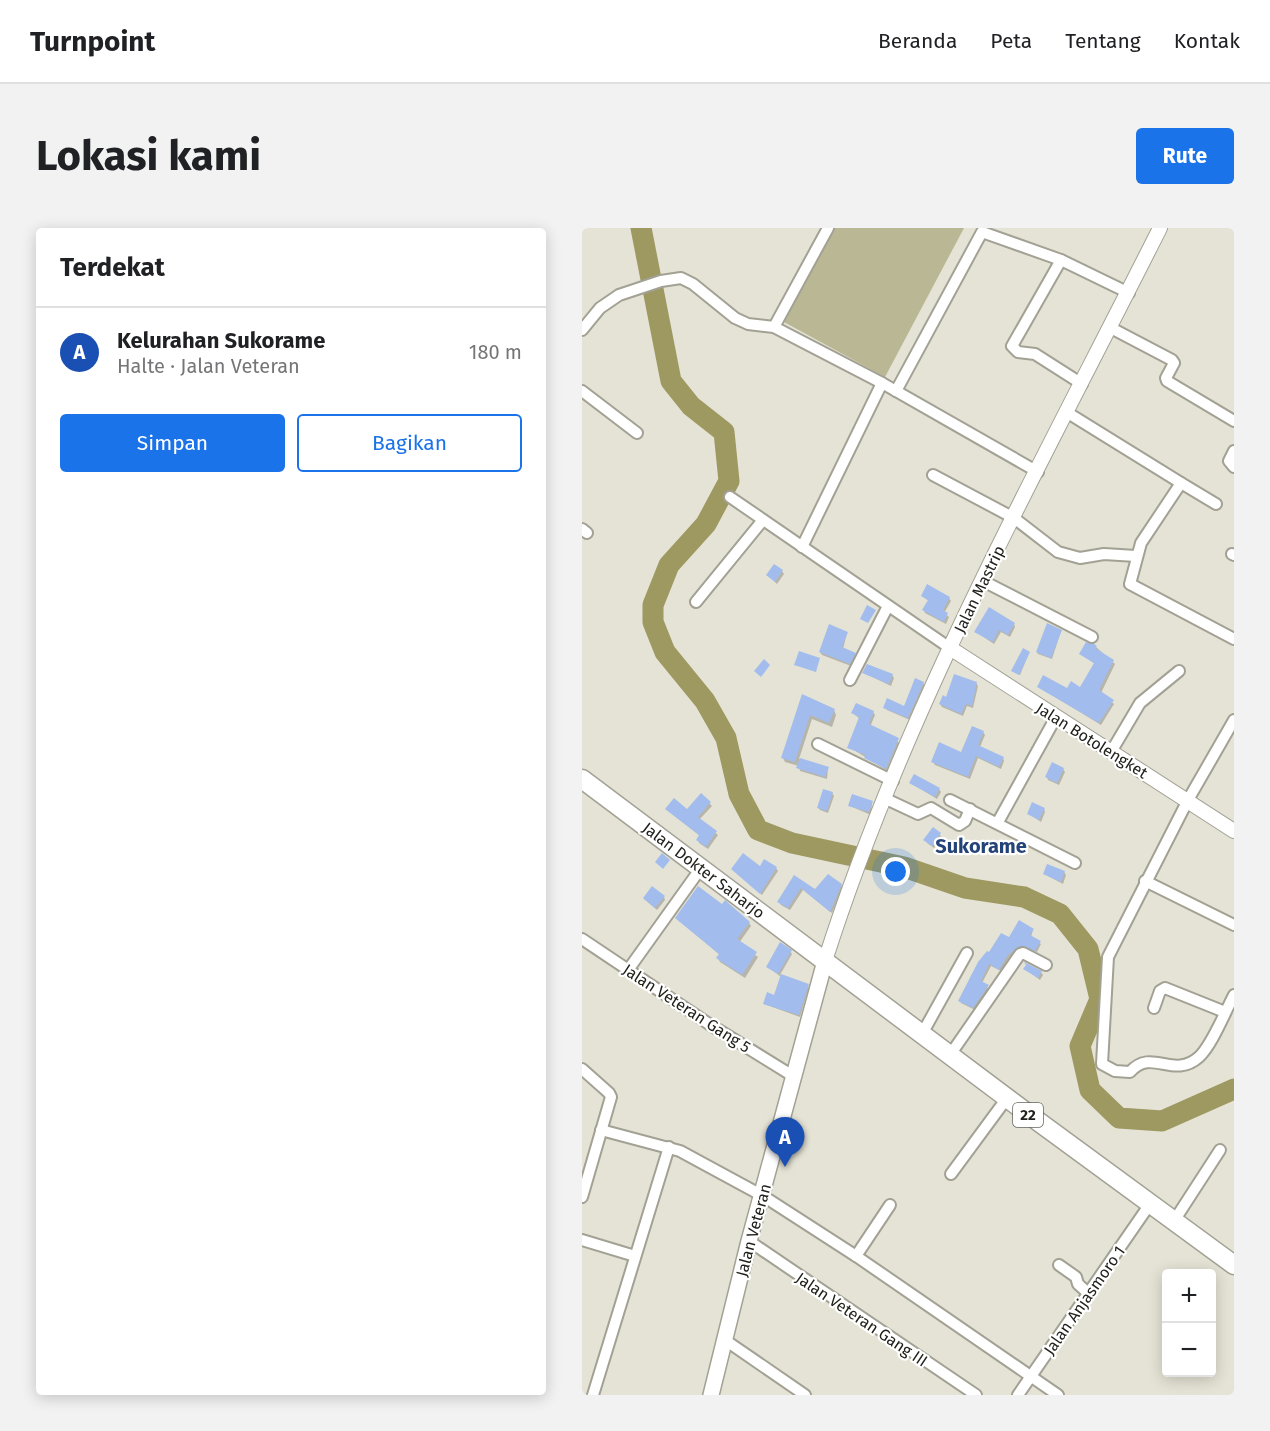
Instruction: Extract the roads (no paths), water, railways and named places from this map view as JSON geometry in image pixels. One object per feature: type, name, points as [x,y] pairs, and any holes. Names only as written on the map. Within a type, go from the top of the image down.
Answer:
[{"type":"highway","name":"Jalan Dokter Saharjo","points":[[582,779],[825,961]]},
{"type":"highway","name":"22","points":[[825,961],[1234,1265]]},
{"type":"main road","name":"Jalan Veteran","points":[[711,1395],[749,1241],[825,961]]},
{"type":"street","points":[[774,327],[828,228]]},
{"type":"street","name":"Jalan Mastrip","points":[[825,961],[893,781],[950,648],[1160,228]]},
{"type":"street","points":[[897,391],[981,230],[1062,260],[1129,293]]},
{"type":"street","points":[[1062,260],[1012,346],[1018,352],[1035,354],[1082,384]]},
{"type":"street","points":[[582,330],[608,302],[642,286],[681,278],[688,280],[735,318],[748,324],[774,327],[897,391],[1038,472]]},
{"type":"street","points":[[1111,328],[1172,360],[1174,363],[1166,378],[1167,381],[1234,421]]},
{"type":"street","points":[[802,547],[882,383]]},
{"type":"street","points":[[582,392],[637,433]]},
{"type":"street","points":[[1068,413],[1216,504]]},
{"type":"street","points":[[1234,452],[1229,461],[1234,467]]},
{"type":"street","points":[[933,476],[1014,518],[1058,552],[1080,558],[1104,554],[1136,556]]},
{"type":"street","points":[[1181,483],[1147,532],[1136,556],[1131,584],[1234,639]]},
{"type":"street","points":[[730,497],[950,648]]},
{"type":"street","points":[[696,602],[763,520]]},
{"type":"street","points":[[983,581],[1092,637]]},
{"type":"street","points":[[850,680],[888,606]]},
{"type":"street","name":"Jalan Botolengket","points":[[950,648],[1234,831]]},
{"type":"street","points":[[1111,752],[1140,703],[1179,671]]},
{"type":"street","points":[[998,822],[1056,717]]},
{"type":"street","points":[[1234,720],[1188,800],[1108,957],[1102,1064],[1124,1072],[1130,1072],[1138,1062],[1146,1060],[1175,1067],[1183,1065],[1201,1055],[1234,995]]},
{"type":"street","points":[[818,744],[893,781]]},
{"type":"street","points":[[886,799],[918,814],[931,808],[959,825],[965,821],[970,809]]},
{"type":"street","points":[[950,800],[998,822],[1075,863]]},
{"type":"street","points":[[628,970],[701,868]]},
{"type":"street","points":[[1145,881],[1234,925]]},
{"type":"street","name":"Jalan Veteran Gang 5","points":[[582,939],[793,1076]]},
{"type":"street","points":[[922,1034],[967,953]]},
{"type":"street","points":[[950,1055],[1020,954],[1023,953],[1046,965]]},
{"type":"street","points":[[1154,1008],[1160,991],[1165,988],[1225,1012]]},
{"type":"street","points":[[582,1069],[610,1095],[582,1197]]},
{"type":"street","points":[[951,1174],[1007,1098]]},
{"type":"street","points":[[601,1130],[686,1153],[762,1196],[856,1256],[1058,1395]]},
{"type":"street","points":[[593,1395],[669,1147]]},
{"type":"street","points":[[1174,1221],[1220,1150]]},
{"type":"street","name":"Jalan Anjasmoro 1","points":[[1018,1395],[1150,1204]]},
{"type":"street","points":[[856,1256],[890,1205]]},
{"type":"street","points":[[582,1239],[635,1256]]},
{"type":"street","name":"Jalan Veteran Gang III","points":[[749,1241],[976,1395]]},
{"type":"street","points":[[1059,1265],[1077,1277],[1078,1284],[1088,1293]]},
{"type":"street","points":[[725,1340],[806,1395]]},
{"type":"waterway","points":[[641,228],[671,381],[691,406],[724,432],[729,481],[706,524],[669,565],[653,605],[653,622],[665,652],[705,701],[726,738],[739,794],[758,830],[792,843],[904,867],[965,888],[1024,897],[1060,914],[1088,949],[1100,999],[1080,1046],[1090,1090],[1119,1118],[1162,1121],[1234,1089]]},
{"type":"place","name":"Kelurahan Sukorame","points":[[785,1167]]},
{"type":"district","name":"Sukorame","points":[[981,846]]}]
